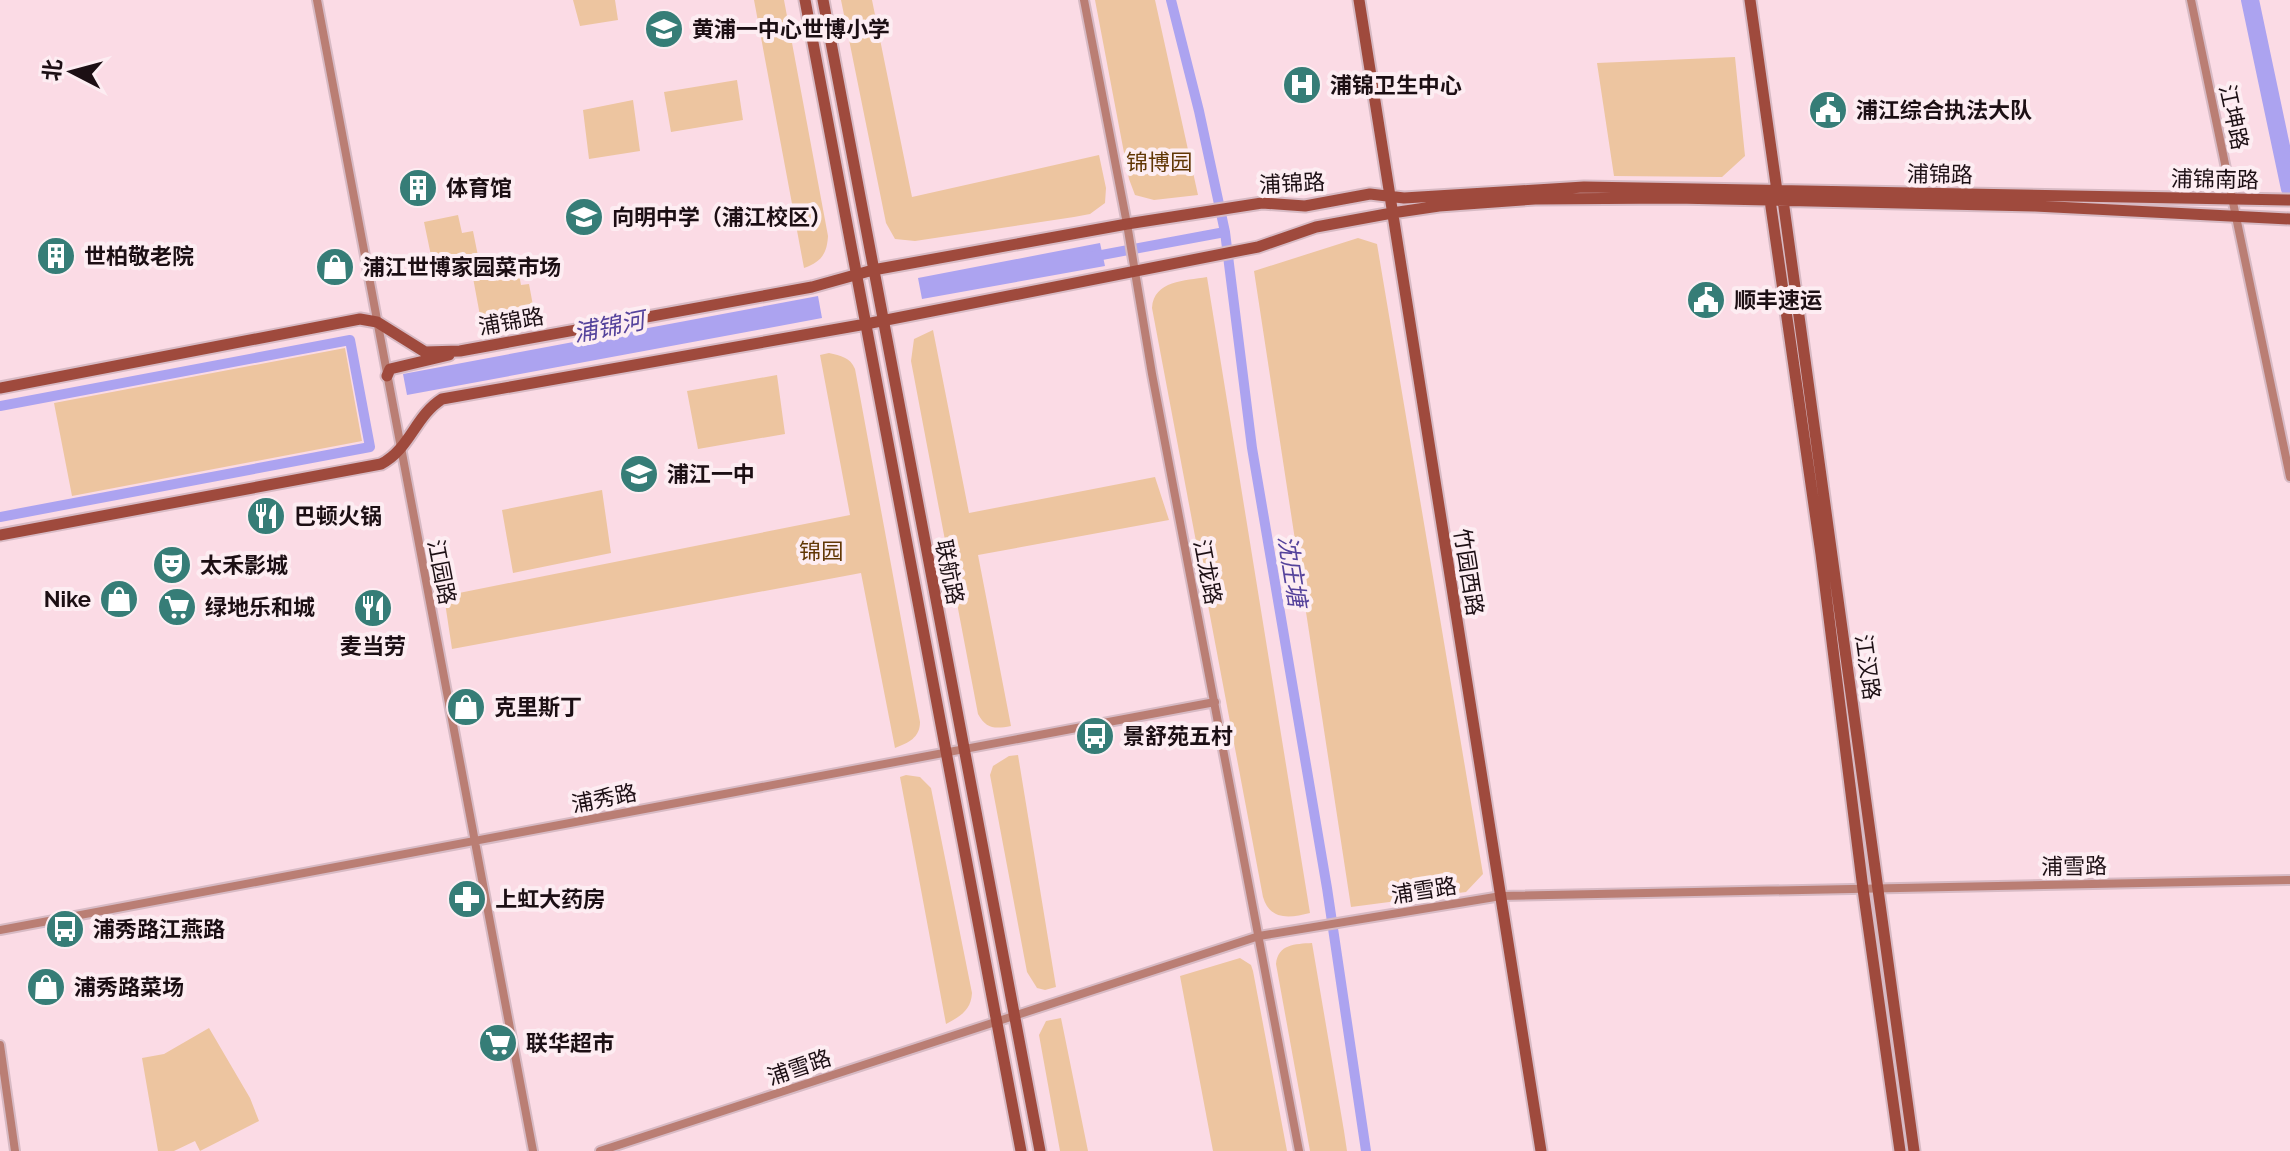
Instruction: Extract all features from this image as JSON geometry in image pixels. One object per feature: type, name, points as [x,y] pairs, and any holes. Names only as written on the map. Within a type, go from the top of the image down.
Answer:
[{"type":"street","name":"江园路","points":[[317,0],[533,1151]]},
{"type":"street","name":"联航路","points":[[805,0],[1021,1151]]},
{"type":"street","name":"联航路","points":[[823,0],[1040,1151]]},
{"type":"street","name":"江龙路","points":[[1084,0],[1299,1151]]},
{"type":"street","name":"竹园西路","points":[[1359,0],[1541,1151]]},
{"type":"street","points":[[1750,0],[1863,889],[1900,1151]]},
{"type":"street","name":"江坤路","points":[[2191,0],[2290,477]]},
{"type":"street","name":"浦锦路","points":[[377,322],[425,352],[460,351],[874,276],[1127,224],[1262,203],[1305,206],[1370,194],[1404,198],[1584,187],[2258,217]]},
{"type":"street","name":"江汉路","points":[[1777,197],[1914,1151]]},
{"type":"street","name":"浦锦路","points":[[402,451],[424,413],[442,399],[1248,249],[1296,232],[1439,206],[1535,199],[2139,198]]},
{"type":"street","name":"浦锦南路","points":[[2139,198],[2290,200]]},
{"type":"street","name":"浦锦南路","points":[[2258,217],[2290,219]]},
{"type":"street","points":[[0,388],[360,319],[377,322]]},
{"type":"street","name":"浦锦路","points":[[387,376],[390,369],[460,351]]},
{"type":"street","points":[[0,535],[381,464],[402,451]]},
{"type":"street","name":"浦秀路","points":[[0,930],[1215,702]]},
{"type":"street","name":"浦雪路","points":[[600,1151],[1259,936],[1306,927],[1501,896],[2290,880]]},
{"type":"street","points":[[0,1045],[15,1151]]},
{"type":"green space","points":[[573,0],[615,0],[618,20],[580,26]]},
{"type":"green space","points":[[754,0],[784,0],[828,236],[822,256],[804,268]]},
{"type":"green space","points":[[841,0],[872,0],[912,197],[1099,155],[1106,188],[1105,203],[1090,214],[1074,217],[915,241],[895,239],[886,223]]},
{"type":"green space","name":"锦博园","points":[[1095,0],[1155,0],[1198,195],[1154,200],[1135,195],[1129,179]]},
{"type":"green space","points":[[1735,57],[1745,156],[1722,177],[1614,176],[1597,63]]},
{"type":"green space","points":[[737,80],[743,120],[671,132],[664,92]]},
{"type":"green space","points":[[633,100],[640,151],[589,159],[583,110]]},
{"type":"green space","points":[[458,215],[462,233],[473,231],[479,261],[434,270],[424,222]]},
{"type":"green space","points":[[1358,238],[1377,244],[1483,874],[1466,892],[1351,907],[1254,271]]},
{"type":"green space","points":[[516,258],[521,285],[529,284],[534,311],[481,321],[471,267]]},
{"type":"green space","points":[[1207,277],[1310,913],[1295,916],[1276,914],[1266,905],[1263,897],[1152,308],[1158,292],[1164,287]]},
{"type":"green space","points":[[933,330],[969,513],[1155,477],[1169,520],[978,555],[1011,726],[992,727],[984,723],[978,714],[911,361],[914,339]]},
{"type":"green space","points":[[345,348],[362,441],[72,496],[54,403]]},
{"type":"green space","name":"锦园","points":[[829,353],[848,359],[855,369],[920,722],[918,732],[912,739],[895,748],[861,573],[452,649],[444,596],[850,515],[820,355]]},
{"type":"green space","points":[[777,375],[785,434],[698,449],[687,391]]},
{"type":"green space","points":[[602,490],[611,553],[513,573],[502,510]]},
{"type":"green space","points":[[1018,755],[1056,987],[1045,990],[1037,988],[1027,972],[990,775],[993,766],[1009,756]]},
{"type":"green space","points":[[900,777],[920,777],[931,788],[972,993],[970,1004],[964,1012],[946,1024]]},
{"type":"green space","points":[[1312,943],[1347,1151],[1310,1151],[1276,964],[1277,957],[1284,949]]},
{"type":"green space","points":[[1240,958],[1251,965],[1253,971],[1287,1151],[1213,1151],[1180,976]]},
{"type":"green space","points":[[1061,1018],[1088,1151],[1060,1151],[1039,1035],[1046,1021]]},
{"type":"green space","points":[[209,1028],[250,1098],[259,1121],[200,1151],[195,1141],[174,1151],[158,1151],[142,1058],[164,1054]]},
{"type":"shaded area","points":[[1100,243],[1105,266],[922,299],[918,278]]},
{"type":"shaded area","points":[[818,296],[822,318],[407,395],[403,374]]},
{"type":"waterway","name":"沈庄塘","points":[[1171,0],[1225,232],[1252,448],[1327,888],[1366,1151]]},
{"type":"waterway","points":[[2250,0],[2290,189]]},
{"type":"waterway","name":"浦锦河","points":[[1091,257],[1225,232]]},
{"type":"waterway","points":[[0,406],[350,340],[370,447],[0,517]]},
{"type":"place","name":"黄浦一中心世博小学","points":[[664,29]]},
{"type":"place","name":"浦锦卫生中心","points":[[1302,85]]},
{"type":"place","name":"浦江综合执法大队","points":[[1828,110]]},
{"type":"place","name":"体育馆","points":[[418,188]]},
{"type":"place","name":"向明中学（浦江校区）","points":[[584,217]]},
{"type":"place","name":"世柏敬老院","points":[[56,256]]},
{"type":"place","name":"浦江世博家园菜市场","points":[[335,267]]},
{"type":"place","name":"顺丰速运","points":[[1706,300]]},
{"type":"place","name":"浦江一中","points":[[639,474]]},
{"type":"place","name":"巴顿火锅","points":[[266,516]]},
{"type":"place","name":"太禾影城","points":[[172,565]]},
{"type":"place","name":"Nike","points":[[119,599]]},
{"type":"place","name":"绿地乐和城","points":[[177,607]]},
{"type":"place","name":"麦当劳","points":[[373,608]]},
{"type":"place","name":"克里斯丁","points":[[466,707]]},
{"type":"place","name":"景舒苑五村","points":[[1095,736]]},
{"type":"place","name":"上虹大药房","points":[[467,899]]},
{"type":"place","name":"浦秀路江燕路","points":[[65,929]]},
{"type":"place","name":"浦秀路菜场","points":[[46,987]]},
{"type":"place","name":"联华超市","points":[[498,1043]]}]
